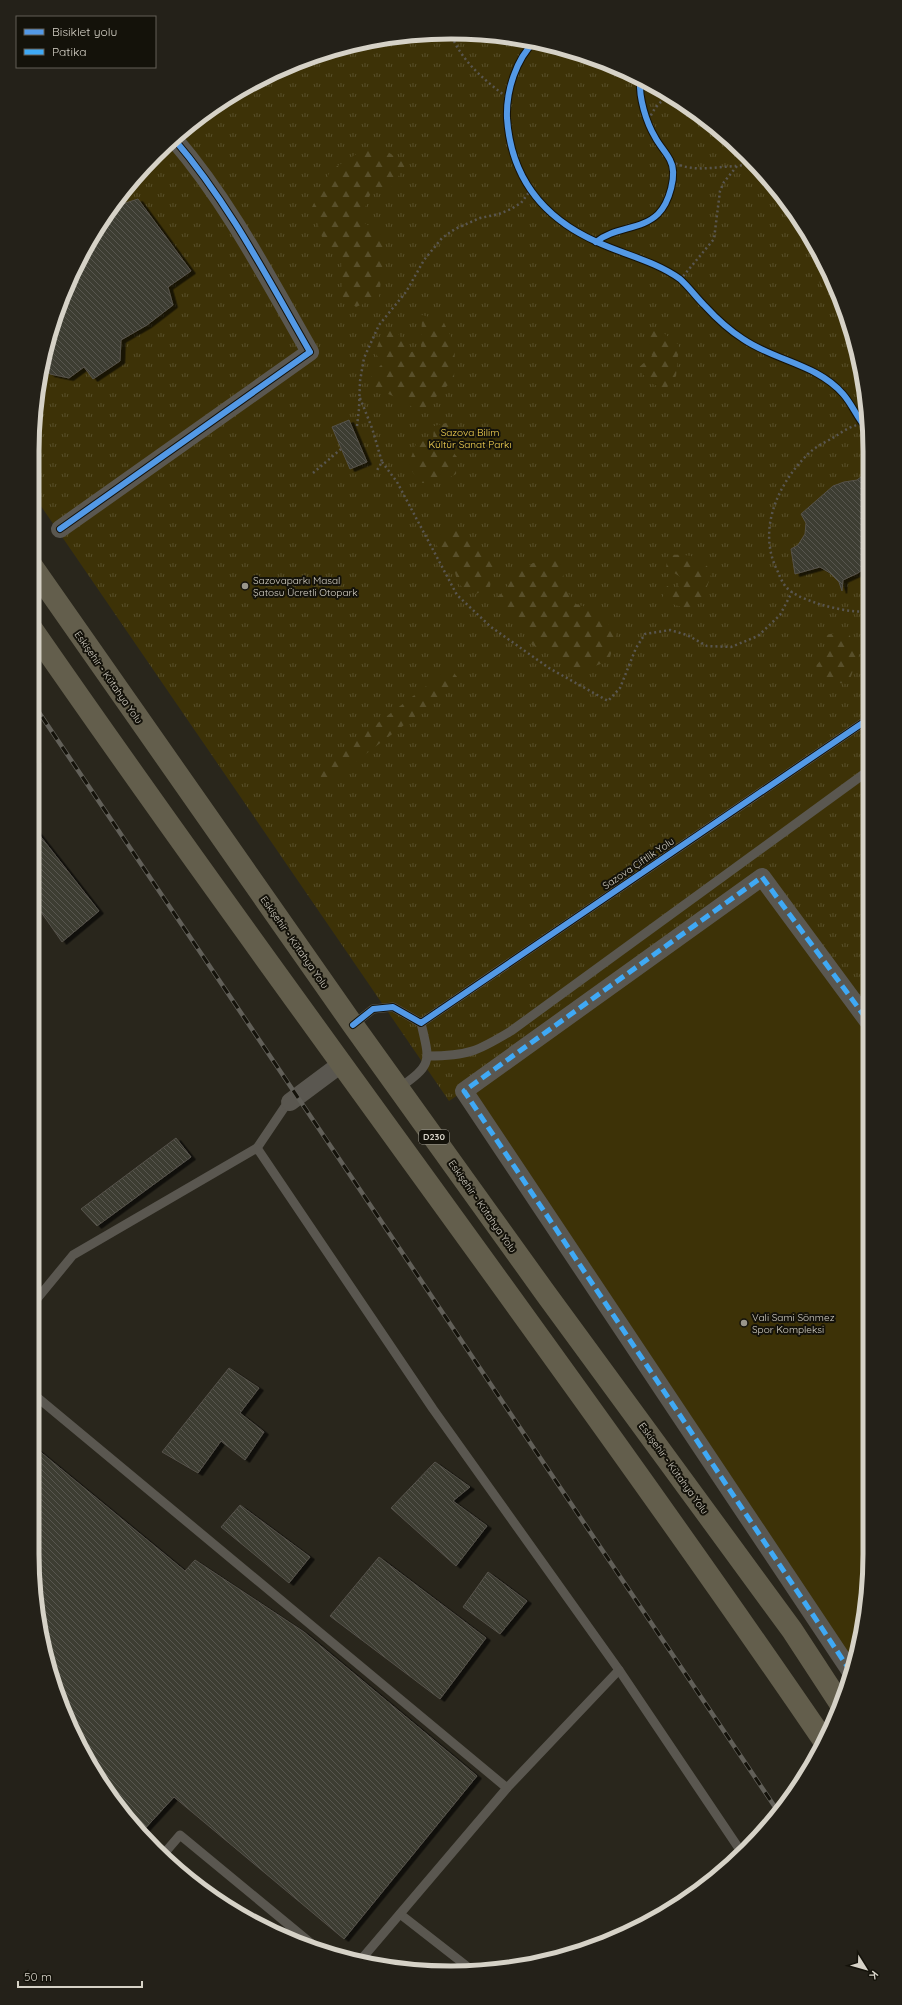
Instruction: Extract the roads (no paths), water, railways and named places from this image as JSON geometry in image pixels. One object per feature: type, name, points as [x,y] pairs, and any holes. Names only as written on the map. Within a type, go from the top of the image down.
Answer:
[{"type":"highway","name":"Eskişehir - Kütahya Yolu","points":[[39,576],[353,1025],[546,1294],[792,1630],[837,1698]]},
{"type":"highway","points":[[39,639],[341,1064],[737,1614],[821,1736]]},
{"type":"street","points":[[60,529],[310,352],[246,241],[194,161],[178,142]]},
{"type":"street","points":[[847,1666],[464,1091],[762,877],[863,1013]]},
{"type":"street","points":[[290,1102],[341,1064]]},
{"type":"lane","name":"Sazova Çiftlik Yolu","points":[[421,1023],[863,723]]},
{"type":"lane","points":[[428,1056],[455,1056],[481,1049],[511,1031],[790,826],[863,775]]},
{"type":"lane","points":[[353,1025],[373,1009],[393,1008],[421,1023],[428,1056],[420,1073],[399,1088]]},
{"type":"lane","points":[[39,1296],[73,1254],[258,1148],[284,1108],[290,1102]]},
{"type":"lane","points":[[258,1148],[434,1410],[619,1670],[739,1848]]},
{"type":"lane","points":[[39,1399],[508,1788]]},
{"type":"lane","points":[[364,1956],[508,1788],[619,1670]]},
{"type":"lane","points":[[166,1851],[180,1835],[307,1940]]},
{"type":"lane","points":[[400,1914],[466,1965]]},
{"type":"railway","points":[[39,712],[776,1808]]},
{"type":"place","name":"Sazovaparkı Masal Şatosu Ücretli Otopark","points":[[245,586]]},
{"type":"place","name":"Vali Sami Sönmez Spor Kompleksi","points":[[744,1323]]},
{"type":"park label","name":"Sazova Bilim Kültür Sanat Parkı","points":[[470,438]]}]
